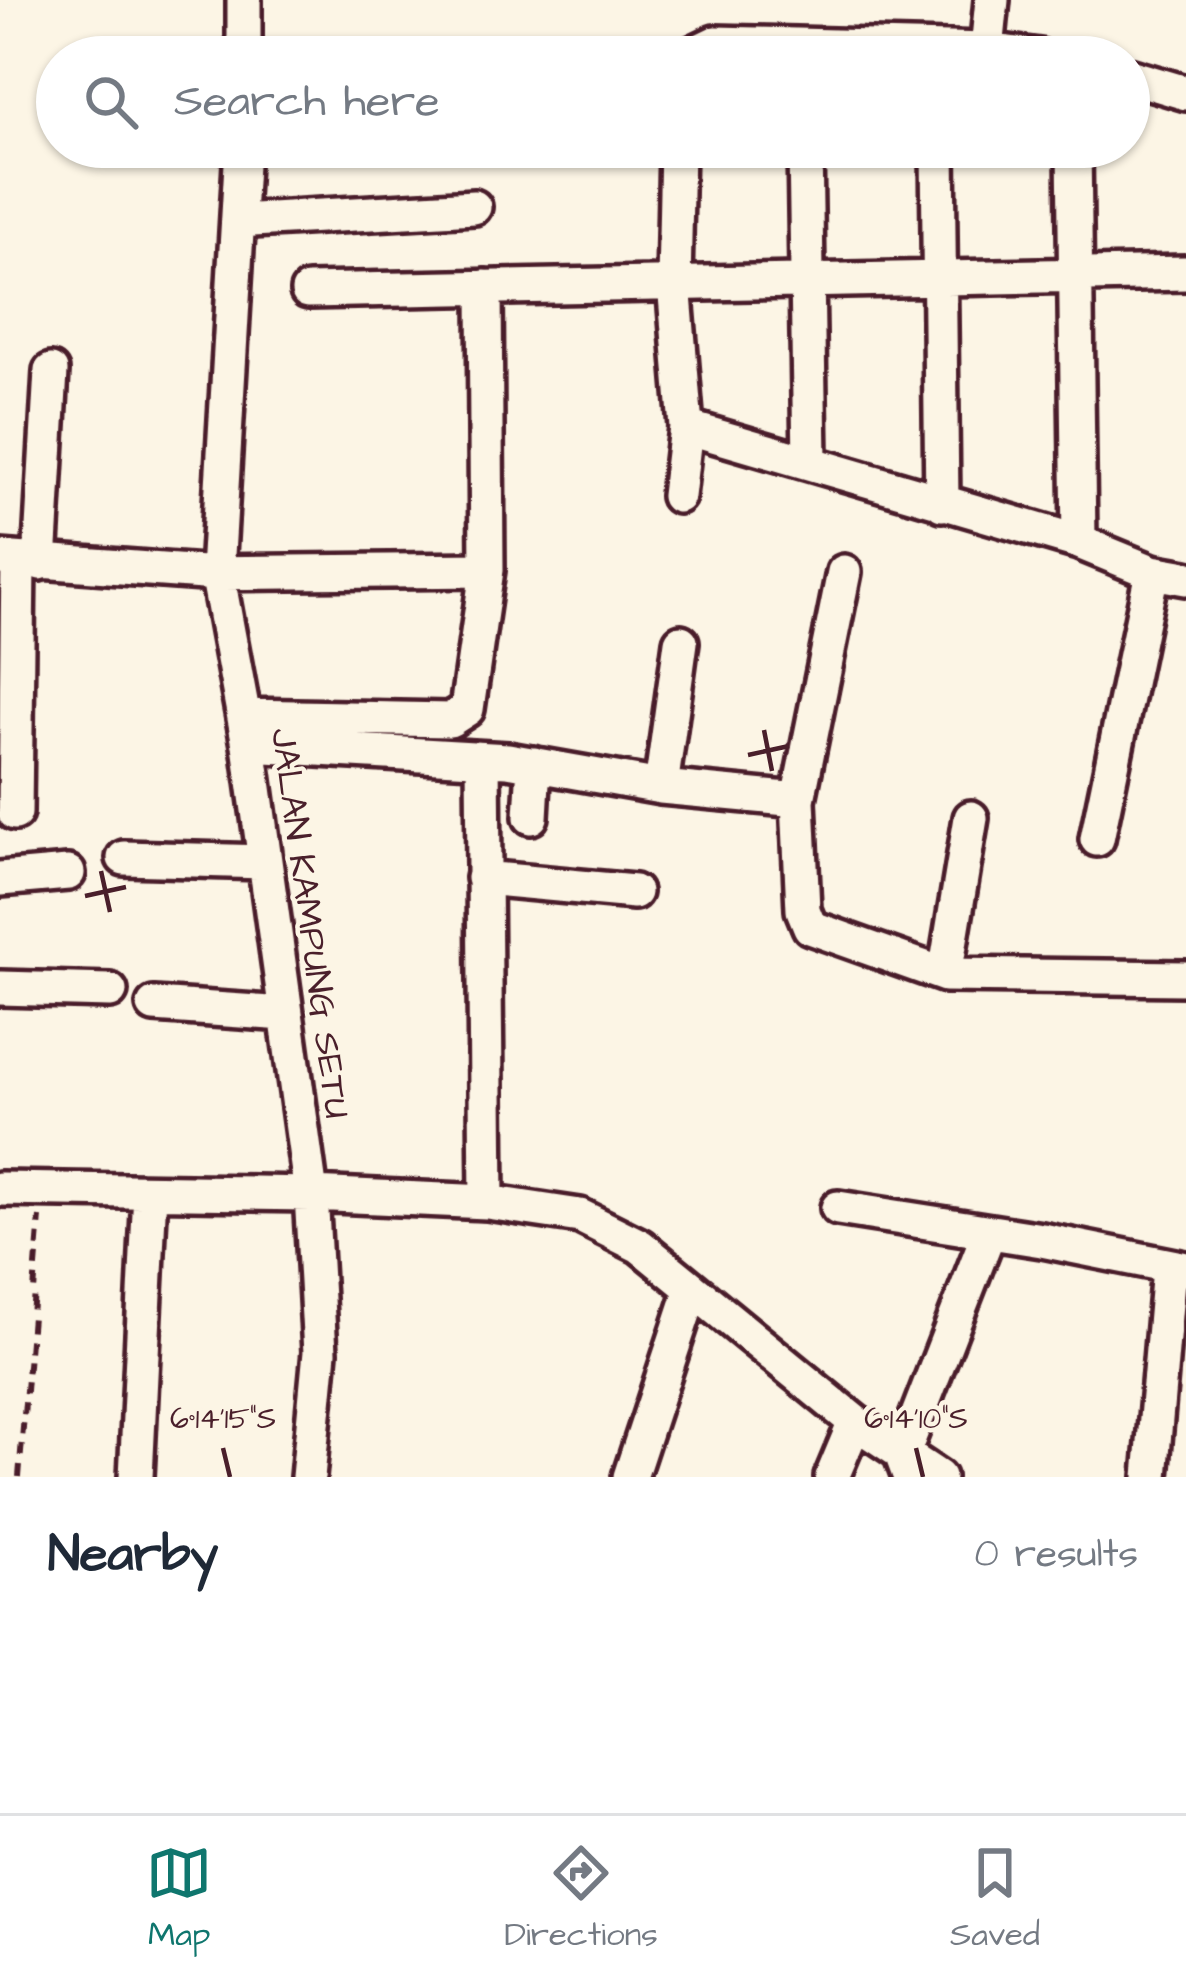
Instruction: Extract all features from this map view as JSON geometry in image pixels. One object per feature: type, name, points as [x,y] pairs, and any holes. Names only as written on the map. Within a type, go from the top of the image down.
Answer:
[{"type":"street","points":[[244,0],[244,36]]},
{"type":"street","points":[[988,36],[992,0]]},
{"type":"street","points":[[1150,82],[1186,93]]},
{"type":"street","name":"JALAN KAMPUNG SETU","points":[[241,168],[217,572],[246,730],[311,1194],[320,1352],[308,1477]]},
{"type":"street","points":[[676,168],[674,283],[686,427],[678,496]]},
{"type":"street","points":[[805,168],[810,461]]},
{"type":"street","points":[[938,168],[942,504]]},
{"type":"street","points":[[1074,168],[1079,542]]},
{"type":"street","points":[[238,221],[475,206]]},
{"type":"street","points":[[308,291],[1186,273]]},
{"type":"street","points":[[246,730],[450,720],[466,709],[487,570],[484,287]]},
{"type":"street","points":[[15,813],[19,561],[51,371]]},
{"type":"street","points":[[686,427],[1079,542],[1152,572],[1186,578]]},
{"type":"street","points":[[19,561],[217,572],[487,570]]},
{"type":"street","points":[[844,572],[798,800],[802,910],[810,926],[944,975],[1186,978]]},
{"type":"street","points":[[1097,839],[1152,572]]},
{"type":"street","points":[[661,787],[681,642]]},
{"type":"street","points":[[246,730],[534,764],[661,787],[798,800]]},
{"type":"street","points":[[483,759],[487,1202]]},
{"type":"street","points":[[531,817],[534,764]]},
{"type":"street","points":[[944,975],[970,818]]},
{"type":"street","points":[[124,858],[265,862]]},
{"type":"street","points":[[0,879],[68,873]]},
{"type":"street","points":[[483,878],[634,892]]},
{"type":"street","points":[[0,988],[110,991]]},
{"type":"street","points":[[154,1005],[286,1014]]},
{"type":"street","points":[[0,1189],[487,1202],[580,1216],[640,1246],[906,1466],[938,1477]]},
{"type":"street","points":[[136,1477],[150,1192]]},
{"type":"street","points":[[838,1208],[1061,1243],[1178,1269],[1151,1477]]},
{"type":"street","points":[[906,1466],[989,1232]]},
{"type":"street","points":[[630,1477],[692,1289]]},
{"type":"street","points":[[832,1477],[855,1421]]},
{"type":"path","points":[[19,1477],[40,1217]]}]
